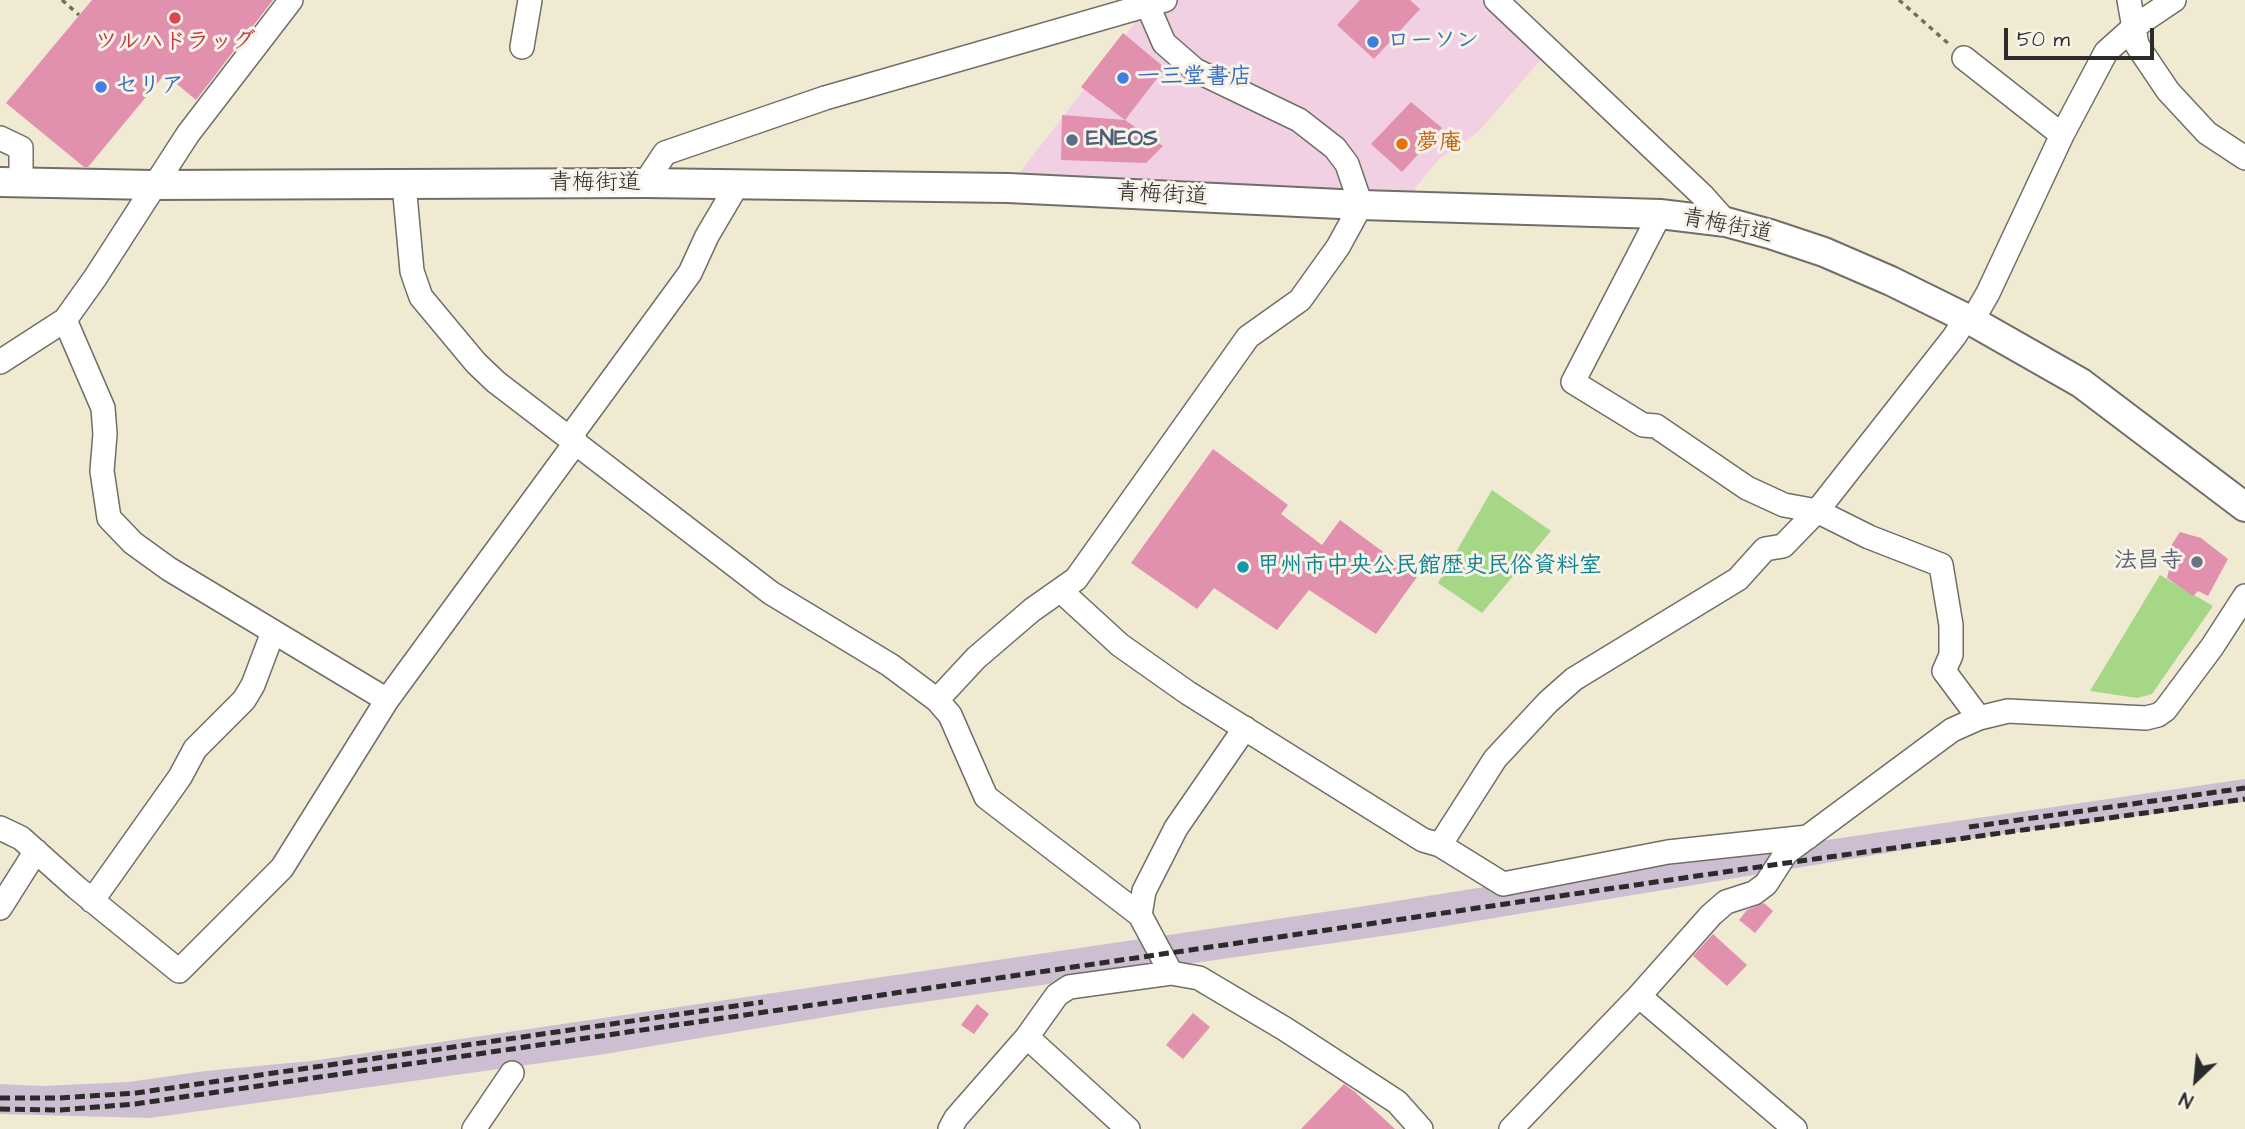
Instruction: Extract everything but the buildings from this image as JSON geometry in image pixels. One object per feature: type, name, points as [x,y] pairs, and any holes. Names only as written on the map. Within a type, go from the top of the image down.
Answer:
[{"type":"main road","name":"青梅街道","points":[[10,183],[645,183],[1008,188],[1361,205],[1660,214],[1726,222],[1747,226],[1824,253],[1891,281],[1969,319],[2081,383],[2245,507]]},
{"type":"street","points":[[0,362],[65,320],[188,134],[291,0]]},
{"type":"street","points":[[522,47],[530,0]]},
{"type":"street","points":[[1496,0],[1692,186],[1726,222]]},
{"type":"street","points":[[2129,0],[2137,45],[2168,91],[2207,133],[2245,159]]},
{"type":"street","points":[[1440,845],[1494,759],[1548,702],[1574,679],[1738,579],[1765,549],[1783,546],[1817,511],[1988,293],[2062,135],[2105,52],[2134,27],[2174,0]]},
{"type":"street","points":[[645,183],[665,153],[825,98],[1149,2],[1164,43],[1195,70],[1299,120],[1335,148],[1347,164],[1361,205],[1338,247],[1300,300],[1248,337],[1076,579],[1032,610],[976,658],[937,700]]},
{"type":"street","points":[[1964,58],[2062,135]]},
{"type":"street","points":[[0,138],[21,148],[10,183]]},
{"type":"street","points":[[404,184],[412,271],[421,297],[476,363],[496,382],[771,593],[890,665],[937,700],[950,715],[986,797],[1140,915],[1171,973]]},
{"type":"street","points":[[0,828],[21,838],[92,901],[179,971],[282,868],[387,700],[690,273],[707,236],[737,185]]},
{"type":"street","points":[[1660,214],[1573,382],[1643,425],[1656,426],[1746,488],[1784,505],[1817,511],[1869,537],[1941,565],[1951,625],[1951,655],[1944,671],[1979,718]]},
{"type":"street","points":[[65,320],[103,408],[105,434],[102,471],[109,518],[133,543],[169,569],[387,700]]},
{"type":"street","points":[[1061,592],[1120,645],[1188,693],[1423,840],[1440,845],[1503,884],[1668,852],[1808,837]]},
{"type":"street","points":[[1511,1129],[1639,996],[1711,915],[1726,902],[1754,893],[1766,884],[1786,853],[1952,730],[1979,718],[2008,710],[2146,718],[2158,715],[2165,710],[2212,647],[2245,596]]},
{"type":"street","points":[[92,901],[180,777],[195,749],[244,699],[253,685],[273,632]]},
{"type":"street","points":[[1140,915],[1144,891],[1176,828],[1245,728]]},
{"type":"street","points":[[0,908],[36,851]]},
{"type":"street","points":[[950,1129],[956,1118],[1027,1037],[1057,995],[1069,987],[1171,973],[1199,978],[1284,1029],[1396,1102],[1421,1129]]},
{"type":"street","points":[[1639,996],[1795,1129]]},
{"type":"street","points":[[1027,1037],[1128,1129]]},
{"type":"street","points":[[474,1129],[512,1073]]},
{"type":"path","points":[[62,0],[79,15]]},
{"type":"path","points":[[1899,0],[1964,58]]},
{"type":"shaded area","points":[[1167,0],[1488,0],[1545,55],[1478,132],[1438,160],[1416,187],[1407,207],[1008,188],[1148,6]]},
{"type":"shaded area","points":[[2245,779],[2245,802],[1995,835],[1410,932],[861,1011],[605,1054],[150,1118],[0,1114],[0,1084],[41,1086],[129,1082],[205,1071],[311,1061],[1365,906],[1503,884],[1668,852],[1827,840]]},
{"type":"green space","points":[[1492,490],[1551,531],[1482,613],[1438,583]]},
{"type":"green space","points":[[2160,575],[2213,606],[2152,694],[2137,698],[2090,691]]},
{"type":"railway","points":[[1969,827],[2245,788]]},
{"type":"railway","points":[[0,1109],[60,1110],[135,1104],[1779,864],[2245,799]]},
{"type":"railway","points":[[0,1098],[59,1098],[136,1093],[763,1002]]},
{"type":"place","name":"ツルハドラッグ","points":[[175,18]]},
{"type":"place","name":"ローソン","points":[[1373,42]]},
{"type":"place","name":"一三堂書店","points":[[1123,78]]},
{"type":"place","name":"セリア","points":[[101,87]]},
{"type":"place","name":"ENEOS","points":[[1072,140]]},
{"type":"place","name":"夢庵","points":[[1402,144]]},
{"type":"place","name":"法昌寺","points":[[2197,562]]},
{"type":"place","name":"甲州市中央公民館歴史民俗資料室","points":[[1243,567]]}]
